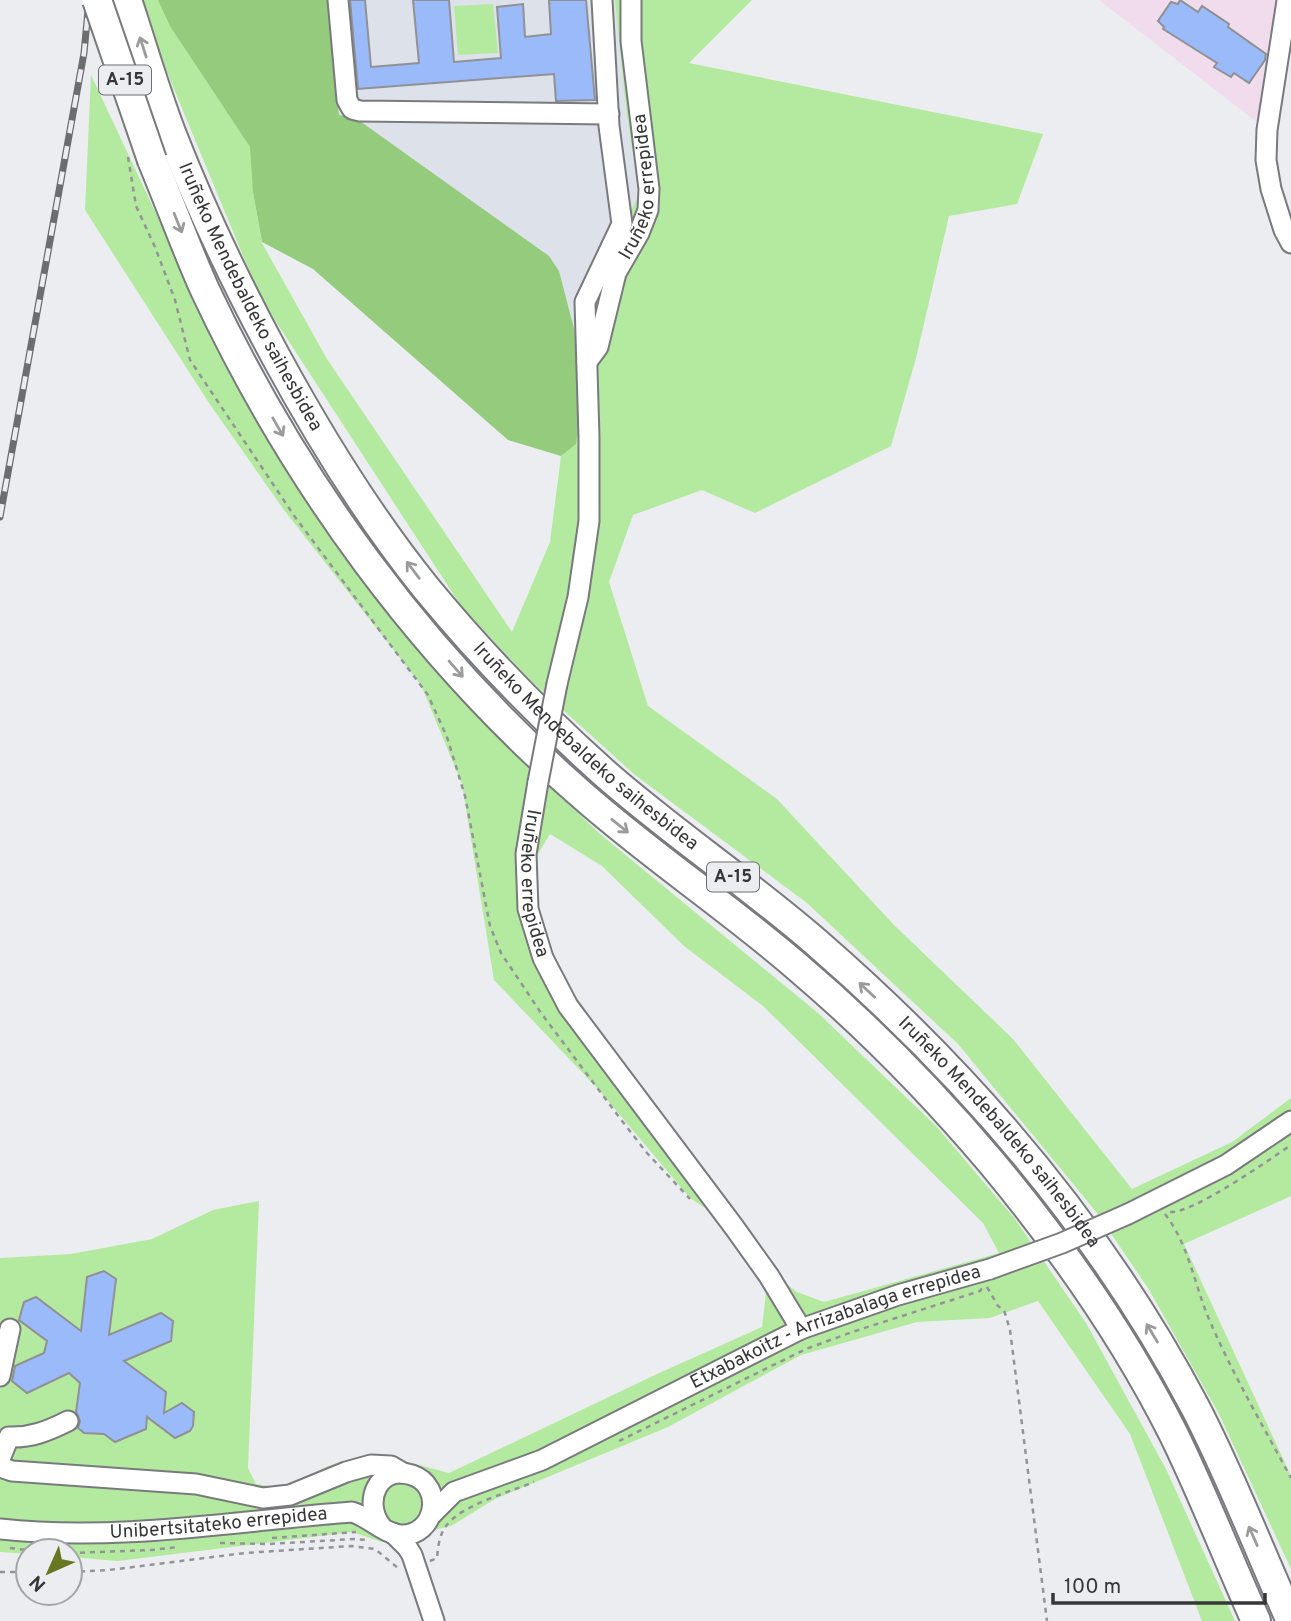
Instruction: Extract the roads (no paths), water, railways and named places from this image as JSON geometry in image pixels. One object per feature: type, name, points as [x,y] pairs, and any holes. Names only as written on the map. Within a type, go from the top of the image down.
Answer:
[{"type":"highway","name":"Iruñeko Mendebaldeko saihesbidea","points":[[97,0],[152,160],[204,288],[283,436],[327,507],[389,592],[480,697],[582,795],[794,964],[897,1058],[989,1160],[1085,1285],[1140,1373],[1173,1434],[1256,1621]]},
{"type":"highway","name":"Iruñeko Mendebaldeko saihesbidea","points":[[127,0],[172,135],[232,275],[304,408],[356,494],[426,588],[502,673],[602,771],[816,942],[916,1035],[1015,1140],[1106,1258],[1161,1348],[1213,1445],[1291,1621]]},
{"type":"street","points":[[338,0],[347,100],[352,109],[609,114]]},
{"type":"street","name":"Iruñeko errepidea","points":[[602,0],[609,114],[622,224],[584,302],[589,521],[578,597],[557,684],[526,854],[528,909],[543,958],[568,1006],[769,1276],[801,1329]]},
{"type":"street","name":"Iruñeko errepidea","points":[[587,363],[598,347],[616,273],[648,211],[649,189],[631,41],[631,0]]},
{"type":"street","points":[[1287,1],[1267,130],[1266,160],[1272,190],[1291,243]]},
{"type":"street","points":[[419,627],[442,606]]},
{"type":"street","name":"Etxabakoitz - Arrizabalaga errepidea","points":[[430,1518],[454,1492],[542,1460],[801,1329],[1062,1243],[1128,1214],[1226,1165],[1291,1121]]},
{"type":"street","points":[[0,1376],[10,1329]]},
{"type":"street","points":[[0,1459],[4,1434],[24,1437],[43,1433],[68,1421]]},
{"type":"street","points":[[0,1467],[12,1471],[196,1484],[263,1498],[290,1495],[371,1465],[391,1466],[419,1478],[433,1498],[421,1545],[418,1575]]},
{"type":"street","points":[[360,1468],[371,1475],[373,1513],[387,1530],[407,1547],[434,1621]]},
{"type":"street","points":[[374,1493],[388,1477],[404,1473]]},
{"type":"street","points":[[425,1483],[454,1492]]},
{"type":"street","name":"Unibertsitateko errepidea","points":[[0,1529],[47,1534],[94,1534],[244,1523],[352,1512],[366,1505],[374,1493]]},
{"type":"street","name":"Unibertsitateko errepidea","points":[[352,1512],[363,1515],[387,1530]]},
{"type":"street","points":[[387,1530],[408,1534],[416,1532],[430,1518]]},
{"type":"railway","points":[[0,517],[84,53],[89,0]]}]
